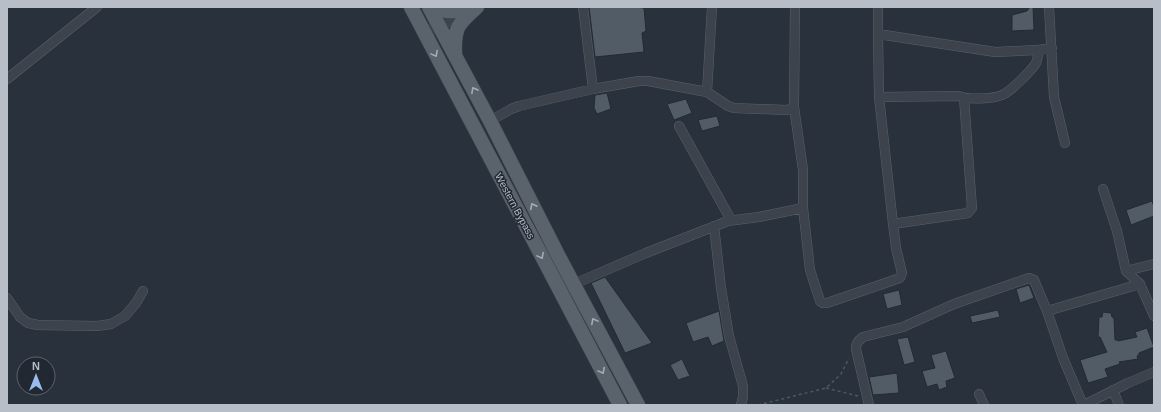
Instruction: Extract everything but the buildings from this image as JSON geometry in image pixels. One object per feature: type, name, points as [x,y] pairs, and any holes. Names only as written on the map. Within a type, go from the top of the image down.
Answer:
[{"type":"main road","name":"Western Bypass","points":[[411,7],[620,405]]},
{"type":"main road","name":"Western Bypass","points":[[429,7],[638,405]]},
{"type":"main road","points":[[435,7],[440,10],[453,12],[472,7]]},
{"type":"main road","points":[[455,55],[456,30],[463,19],[476,7]]},
{"type":"street","points":[[7,79],[97,7]]},
{"type":"street","points":[[424,33],[476,7]]},
{"type":"street","points":[[583,7],[592,89]]},
{"type":"street","points":[[707,92],[712,7]]},
{"type":"street","points":[[795,7],[794,108],[802,170],[803,208],[810,270],[820,301],[823,303],[827,303],[892,281],[902,276],[896,248],[879,97],[878,7]]},
{"type":"street","points":[[1049,7],[1054,98],[1064,144]]},
{"type":"street","points":[[878,34],[995,52],[1052,48]]},
{"type":"street","points":[[879,97],[996,97],[1010,90],[1036,63],[1038,50]]},
{"type":"street","points":[[490,121],[519,106],[592,89],[644,81],[707,92],[728,106],[734,108],[787,110],[794,108]]},
{"type":"street","points":[[893,224],[968,213],[972,208],[964,98]]},
{"type":"street","points":[[679,126],[731,220]]},
{"type":"street","points":[[1103,189],[1117,231],[1126,271],[1140,284],[1154,316]]},
{"type":"street","points":[[574,284],[646,253],[731,220],[759,217],[803,208]]},
{"type":"street","points":[[714,226],[728,336],[743,386],[741,405]]},
{"type":"street","points":[[1126,271],[1154,264]]},
{"type":"street","points":[[869,402],[856,349],[858,340],[863,337],[903,327],[954,304],[1026,279],[1034,280],[1047,311],[1063,358],[1083,405],[1154,372]]},
{"type":"street","points":[[1047,311],[1140,284]]},
{"type":"street","points":[[7,298],[20,317],[28,323],[38,325],[97,326],[111,324],[125,316],[136,303],[143,291]]},
{"type":"street","points":[[1113,390],[1119,405]]},
{"type":"street","points":[[979,394],[984,405]]},
{"type":"path","points":[[758,405],[826,388],[841,374],[856,344]]},
{"type":"path","points":[[826,388],[869,402]]}]
